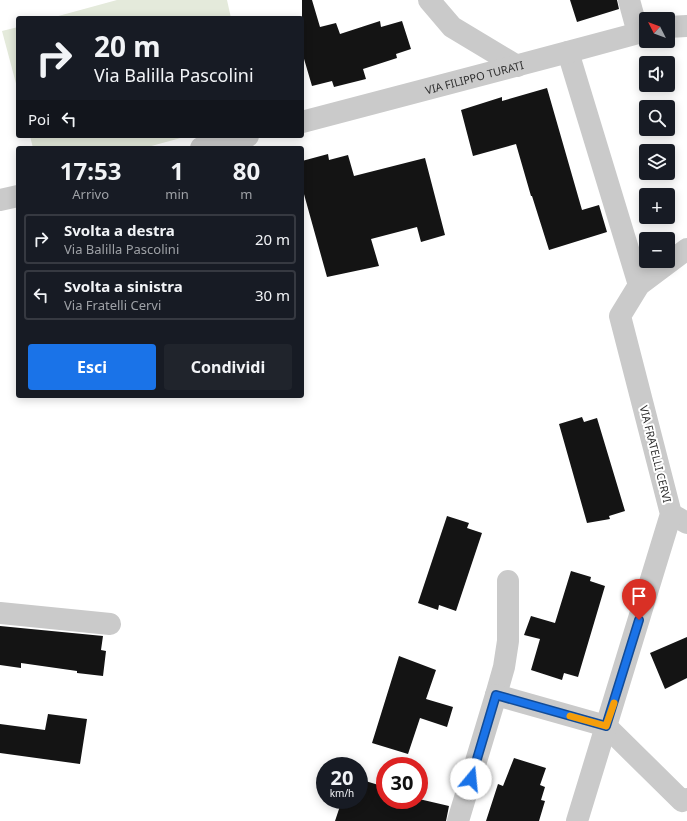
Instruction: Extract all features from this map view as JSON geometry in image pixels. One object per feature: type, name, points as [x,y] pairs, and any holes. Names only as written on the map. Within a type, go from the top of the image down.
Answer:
[{"type":"street","points":[[429,0],[452,27],[517,66]]},
{"type":"street","points":[[629,0],[639,25]]},
{"type":"street","points":[[675,27],[687,26]]},
{"type":"street","name":"VIA FILIPPO TURATI","points":[[304,121],[639,33]]},
{"type":"street","points":[[568,52],[640,285]]},
{"type":"street","points":[[209,146],[240,138]]},
{"type":"street","points":[[0,200],[16,196]]},
{"type":"street","name":"VIA FRATELLI CERVI","points":[[577,821],[606,726],[679,519],[620,316],[640,285],[687,249]]},
{"type":"street","points":[[458,821],[504,667],[508,641],[508,581]]},
{"type":"street","points":[[0,613],[110,624]]},
{"type":"street","points":[[496,695],[606,726],[682,801],[687,799]]},
{"type":"green space","points":[[117,0],[227,0],[231,16],[58,16]]},
{"type":"green space","points":[[16,28],[16,84],[2,31]]},
{"type":"green space","points":[[30,138],[181,138],[151,146],[32,146]]},
{"type":"building","points":[[302,0],[312,0],[320,27],[336,23],[340,34],[380,21],[381,27],[402,21],[411,49],[396,54],[397,58],[363,69],[366,79],[334,87],[332,81],[312,86],[304,59],[304,16],[302,16]]},
{"type":"building","points":[[570,0],[617,0],[619,9],[577,22]]},
{"type":"building","points":[[547,88],[582,210],[599,205],[607,232],[549,250],[516,144],[473,156],[461,110],[502,97],[502,101]]},
{"type":"building","points":[[328,154],[329,160],[348,155],[354,176],[425,158],[445,235],[421,242],[417,227],[371,239],[379,266],[327,277],[304,194],[304,160]]},
{"type":"building","points":[[582,417],[584,422],[597,418],[625,511],[609,516],[610,519],[587,523],[559,424]]},
{"type":"building","points":[[447,516],[469,523],[467,528],[482,533],[456,611],[439,605],[438,610],[418,603]]},
{"type":"building","points":[[571,571],[591,577],[590,581],[605,586],[578,677],[564,673],[562,680],[531,670],[540,639],[524,635],[531,616],[555,623]]},
{"type":"building","points":[[0,626],[103,636],[101,650],[106,651],[103,676],[21,663],[21,668],[0,665]]},
{"type":"building","points":[[687,637],[687,678],[665,689],[650,653]]},
{"type":"building","points":[[399,656],[436,670],[426,699],[453,707],[447,727],[420,718],[408,754],[372,743]]},
{"type":"building","points":[[48,714],[87,719],[80,764],[0,753],[0,724],[45,730]]},
{"type":"building","points":[[514,758],[546,768],[540,785],[545,787],[541,800],[545,801],[539,821],[486,821],[498,784],[503,786]]},
{"type":"building","points":[[368,782],[376,784],[376,809],[428,809],[428,801],[449,806],[446,821],[335,821],[339,809],[368,809]]},
{"type":"slow traffic","points":[[570,716],[606,726],[614,703]]},
{"type":"route","points":[[471,779],[496,695],[606,726],[639,620]]}]
